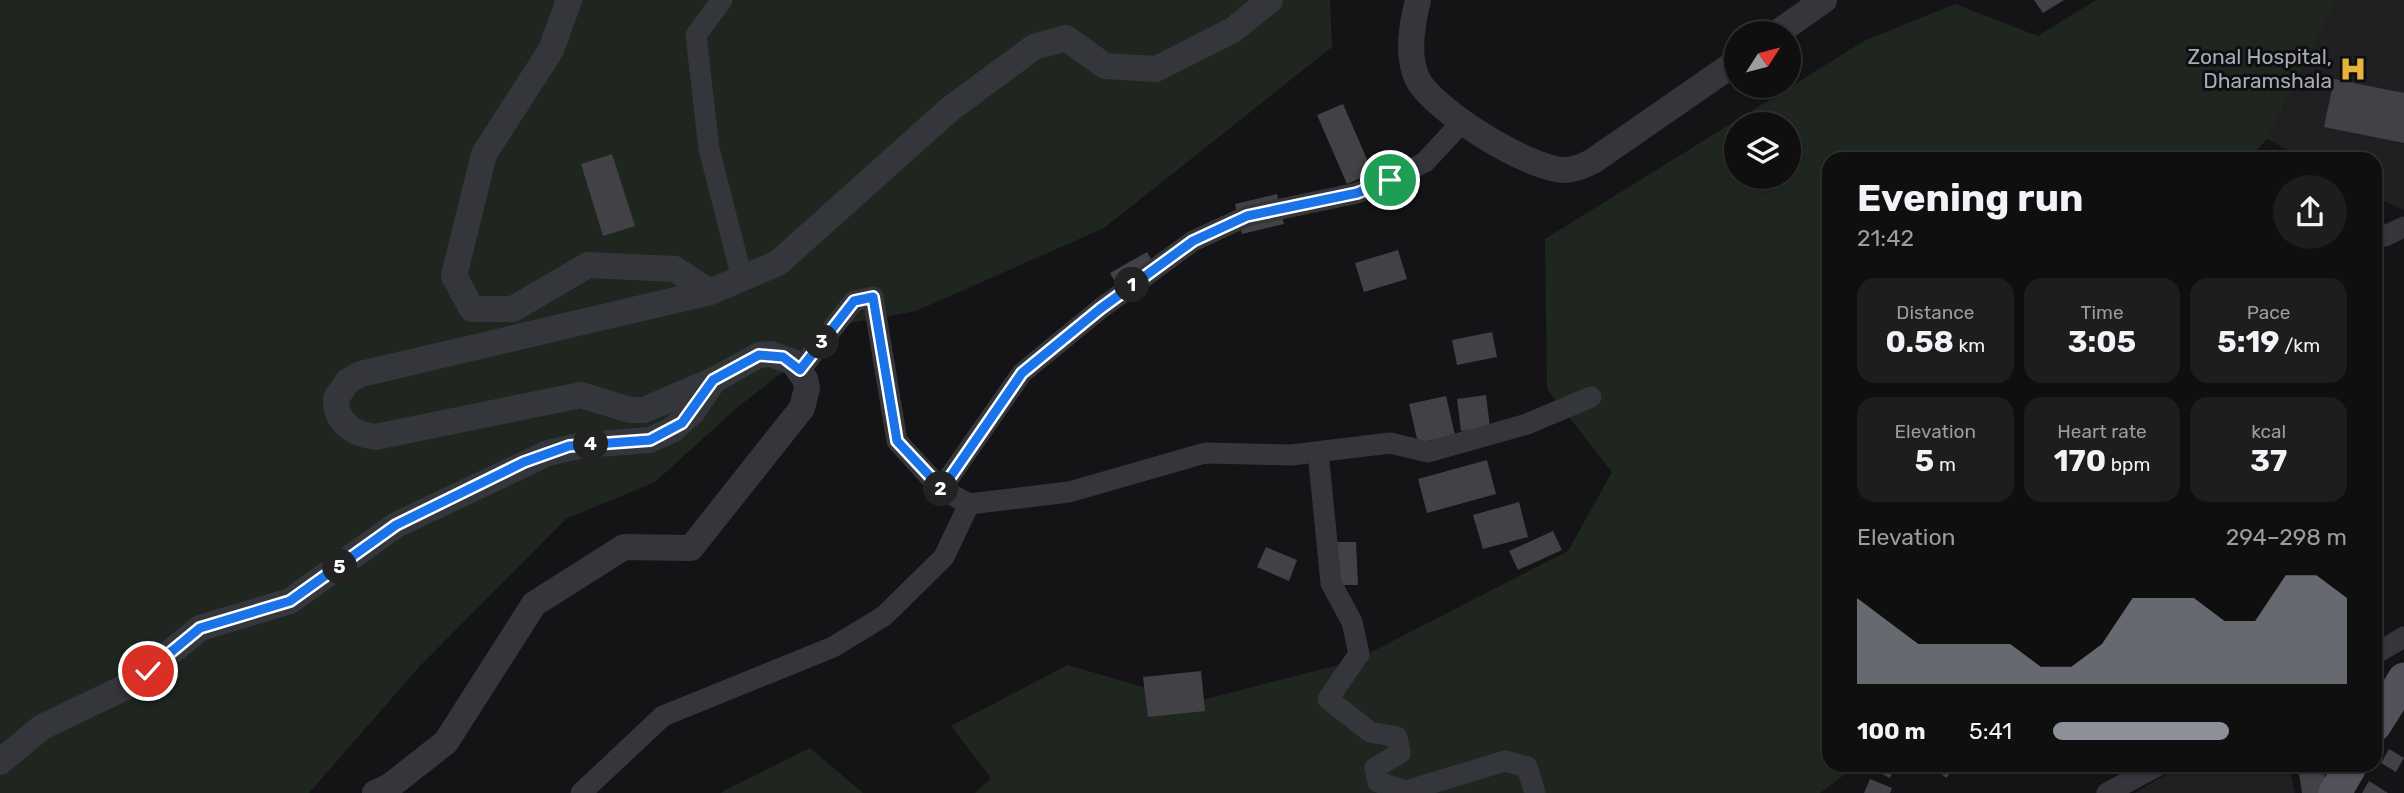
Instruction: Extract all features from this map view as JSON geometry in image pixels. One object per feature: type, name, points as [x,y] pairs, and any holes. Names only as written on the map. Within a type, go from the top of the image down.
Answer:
[{"type":"main road","points":[[2382,714],[2404,679]]},
{"type":"main road","points":[[2335,793],[2347,772]]},
{"type":"street","points":[[569,0],[551,50],[484,154],[454,276],[472,309],[513,309],[588,265],[675,270],[710,292]]},
{"type":"street","points":[[722,0],[696,35],[709,149],[742,278]]},
{"type":"street","points":[[375,793],[409,783],[446,742],[534,604],[624,547],[691,548],[802,408],[807,388],[800,370],[783,357],[759,355],[713,380],[644,410],[630,410],[581,395],[386,437],[354,431],[339,417],[335,407],[339,391],[348,381],[361,374],[710,292],[778,263],[950,109],[1034,47],[1066,38],[1105,66],[1156,69],[1233,30],[1269,0]]},
{"type":"street","points":[[1418,0],[1412,49],[1414,70],[1436,102],[1462,122],[1540,164],[1573,169],[1604,154],[1724,70]]},
{"type":"street","points":[[1794,21],[1824,0]]},
{"type":"street","points":[[942,489],[1022,373],[1100,309],[1193,241],[1247,216],[1357,193],[1390,180],[1425,162],[1462,122]]},
{"type":"street","points":[[2382,234],[2385,236],[2404,227]]},
{"type":"street","points":[[800,370],[854,301],[873,297],[897,441],[942,489],[969,504],[1069,492],[1205,453],[1291,455],[1390,443],[1428,452],[1527,424],[1591,397]]},
{"type":"street","points":[[0,762],[43,727],[132,684],[193,632],[290,601],[396,525],[548,453],[569,446],[650,440],[672,430],[693,411],[713,380]]},
{"type":"street","points":[[1318,452],[1331,583],[1352,622],[1359,654],[1328,699],[1370,732],[1397,737],[1399,753],[1375,768],[1378,782],[1406,791],[1505,761],[1527,767],[1535,793]]},
{"type":"street","points":[[581,793],[663,716],[833,647],[884,616],[944,557],[969,504]]},
{"type":"street","points":[[2382,650],[2404,637]]},
{"type":"street","points":[[2107,793],[2146,772]]},
{"type":"shaded area","points":[[0,0],[1330,0],[1332,47],[1104,228],[916,311],[845,324],[739,406],[655,482],[566,519],[420,666],[309,793],[0,793]]},
{"type":"shaded area","points":[[2096,0],[2337,0],[2267,139],[2255,152],[1822,152],[1822,772],[1848,772],[1820,793],[975,793],[991,778],[951,726],[1068,665],[1194,702],[1354,661],[1568,551],[1612,472],[1547,389],[1545,239],[1724,128],[1724,189],[1801,189],[1801,112],[1750,112],[1772,98],[1801,98],[1801,80],[1864,41],[1955,4],[2038,36]]},
{"type":"shaded area","name":"Zonal Hospital, Dharamshala","points":[[2337,0],[2404,0],[2404,210],[2382,200],[2382,152],[2292,152],[2267,139]]},
{"type":"shaded area","points":[[810,748],[863,793],[721,793],[723,791]]},
{"type":"shaded area","points":[[2170,772],[2290,772],[2295,793],[2135,793]]},
{"type":"building","points":[[2034,0],[2064,0],[2043,13]]},
{"type":"building","points":[[2334,79],[2404,93],[2404,143],[2324,127]]},
{"type":"building","points":[[1343,104],[1373,173],[1347,184],[1317,115]]},
{"type":"building","points":[[612,154],[635,226],[603,236],[581,164]]},
{"type":"building","points":[[1277,194],[1284,224],[1242,234],[1235,204]]},
{"type":"building","points":[[1398,250],[1407,279],[1364,292],[1355,263]]},
{"type":"building","points":[[1147,252],[1159,272],[1122,294],[1110,273]]},
{"type":"building","points":[[1492,332],[1497,357],[1457,365],[1452,340]]},
{"type":"building","points":[[1486,395],[1490,428],[1461,431],[1457,399]]},
{"type":"building","points":[[1446,396],[1455,435],[1418,443],[1409,404]]},
{"type":"building","points":[[1487,460],[1496,494],[1427,513],[1418,479]]},
{"type":"building","points":[[1519,502],[1528,537],[1483,549],[1473,515]]},
{"type":"building","points":[[1553,531],[1562,550],[1518,570],[1509,551]]},
{"type":"building","points":[[1335,542],[1356,542],[1358,585],[1337,585]]},
{"type":"building","points":[[1266,547],[1297,560],[1289,581],[1257,567]]},
{"type":"building","points":[[1201,671],[1205,711],[1148,717],[1143,677]]},
{"type":"building","points":[[2389,749],[2404,758],[2396,772],[2382,761]]},
{"type":"building","points":[[1878,772],[1893,772],[1890,778]]},
{"type":"building","points":[[1939,772],[1951,772],[1946,778]]},
{"type":"building","points":[[2299,772],[2325,772],[2324,793],[2302,793]]},
{"type":"building","points":[[1870,779],[1892,788],[1890,793],[1864,793]]},
{"type":"building","points":[[2369,781],[2388,793],[2362,793]]},
{"type":"place","name":"Zonal Hospital, Dharamshala","points":[[2353,69]]},
{"type":"route","points":[[148,671],[174,646],[200,628],[290,601],[396,525],[524,462],[569,446],[650,440],[660,436],[682,423],[702,400],[713,380],[759,355],[783,357],[793,362],[800,370],[854,301],[873,297],[897,441],[942,489],[1022,373],[1100,309],[1193,241],[1247,216],[1357,193],[1390,180]]}]
